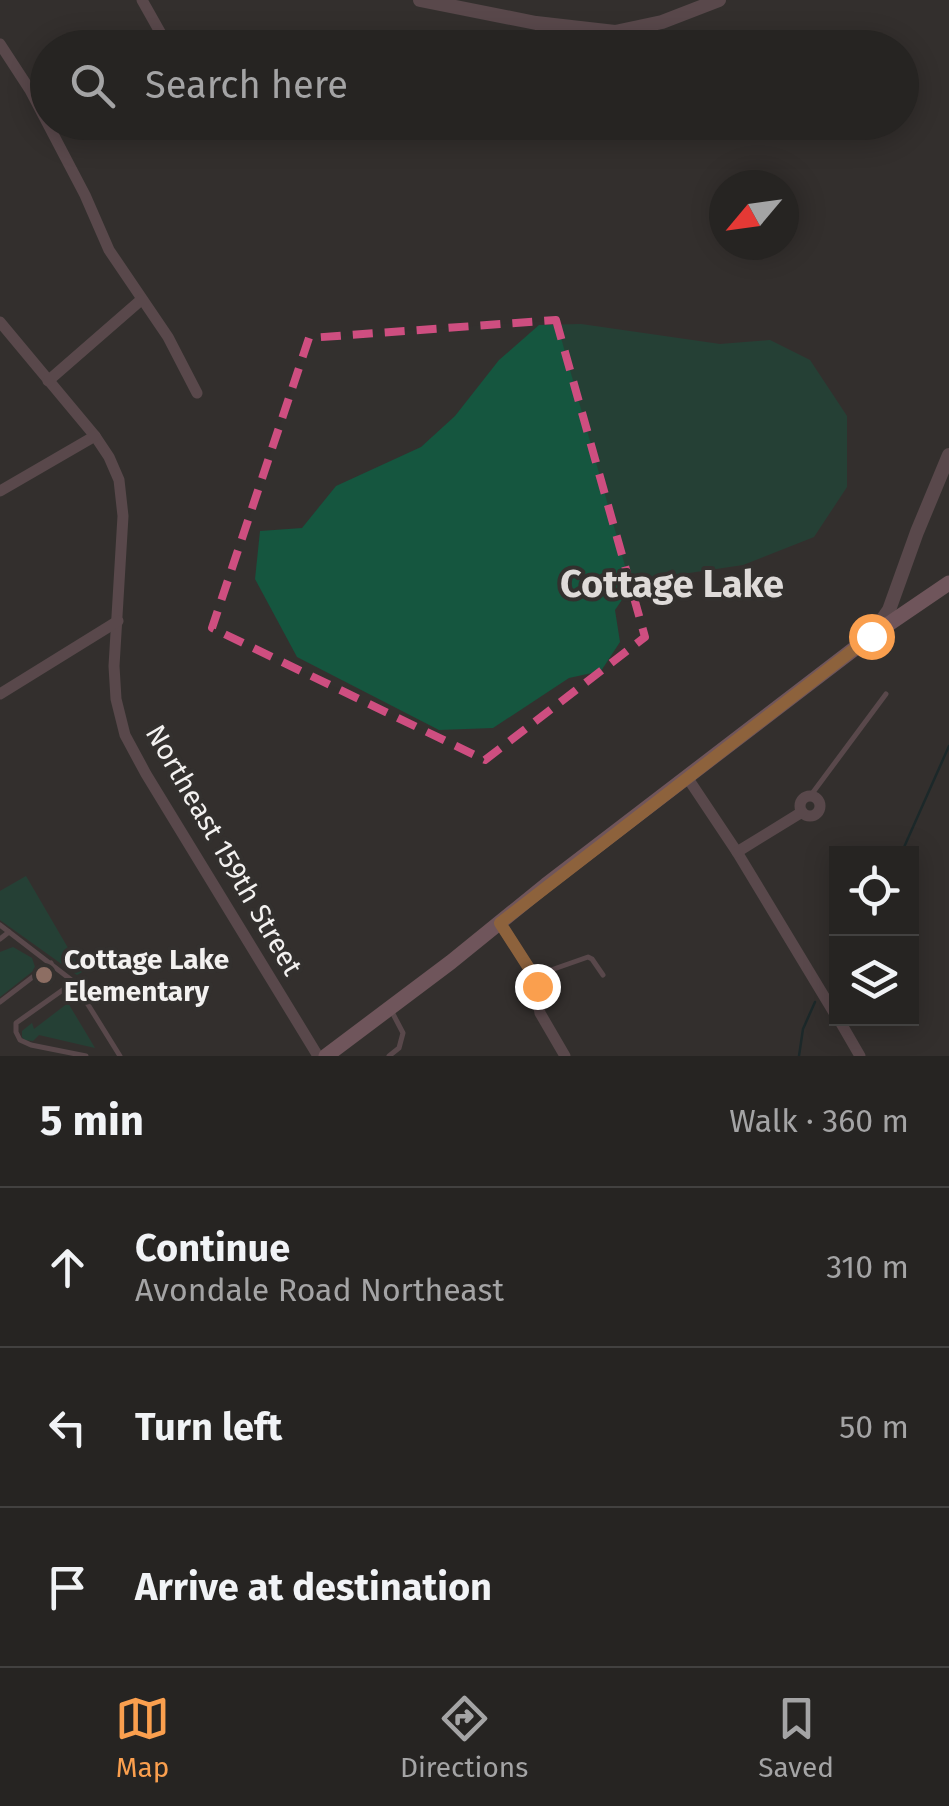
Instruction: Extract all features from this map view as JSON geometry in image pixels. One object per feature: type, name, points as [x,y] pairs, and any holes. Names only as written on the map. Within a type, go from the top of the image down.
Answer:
[{"type":"main road","points":[[326,1056],[871,636],[949,583]]},
{"type":"street","points":[[142,0],[159,30]]},
{"type":"street","points":[[420,0],[536,23],[597,30]]},
{"type":"street","points":[[624,30],[662,22],[719,0]]},
{"type":"street","points":[[0,44],[30,90]]},
{"type":"street","points":[[56,140],[109,250],[168,337],[197,393]]},
{"type":"street","points":[[48,381],[141,300]]},
{"type":"street","points":[[0,322],[95,436],[0,490]]},
{"type":"street","name":"Northeast 159th Street","points":[[95,436],[119,480],[123,516],[114,666],[116,700],[125,735],[318,1056]]},
{"type":"street","points":[[871,636],[889,610],[949,456]]},
{"type":"street","points":[[0,694],[118,621]]},
{"type":"street","points":[[687,777],[829,1004]]},
{"type":"street","points":[[737,852],[802,812],[802,799],[812,795]]},
{"type":"street","points":[[500,923],[534,976],[540,1013],[566,1056]]},
{"type":"street","points":[[842,1026],[860,1056]]},
{"type":"lane","points":[[812,795],[886,694]]},
{"type":"lane","points":[[0,925],[74,982],[120,1056]]},
{"type":"lane","points":[[0,939],[10,932]]},
{"type":"lane","points":[[534,976],[588,957],[603,974]]},
{"type":"lane","points":[[0,1002],[51,963]]},
{"type":"lane","points":[[74,982],[16,1023],[16,1032],[20,1040],[52,1053],[86,1056]]},
{"type":"lane","points":[[389,1008],[404,1032],[399,1048],[390,1056]]},
{"type":"highlighted area","points":[[556,320],[645,637],[485,760],[212,628],[309,338]]},
{"type":"green space","points":[[581,324],[720,344],[770,340],[810,360],[847,416],[847,487],[814,537],[743,565],[635,581],[615,610],[620,642],[601,671],[569,678],[493,728],[439,730],[297,657],[255,579],[260,531],[302,528],[336,486],[421,447],[455,416],[499,360],[539,325]]},
{"type":"green space","points":[[26,876],[82,972],[77,975],[0,920],[0,891]]},
{"type":"green space","points":[[13,947],[32,958],[35,967],[0,997],[0,952]]},
{"type":"green space","points":[[68,1003],[95,1048],[39,1035],[33,1041],[22,1037],[22,1031],[32,1023],[34,1029]]},
{"type":"waterway","points":[[905,846],[949,746]]},
{"type":"waterway","points":[[799,1056],[803,1029],[815,1002]]},
{"type":"place","name":"Cottage Lake Elementary","points":[[44,975]]},
{"type":"district","name":"Cottage Lake","points":[[672,584]]},
{"type":"route","points":[[537,986],[500,923],[871,636]]}]
